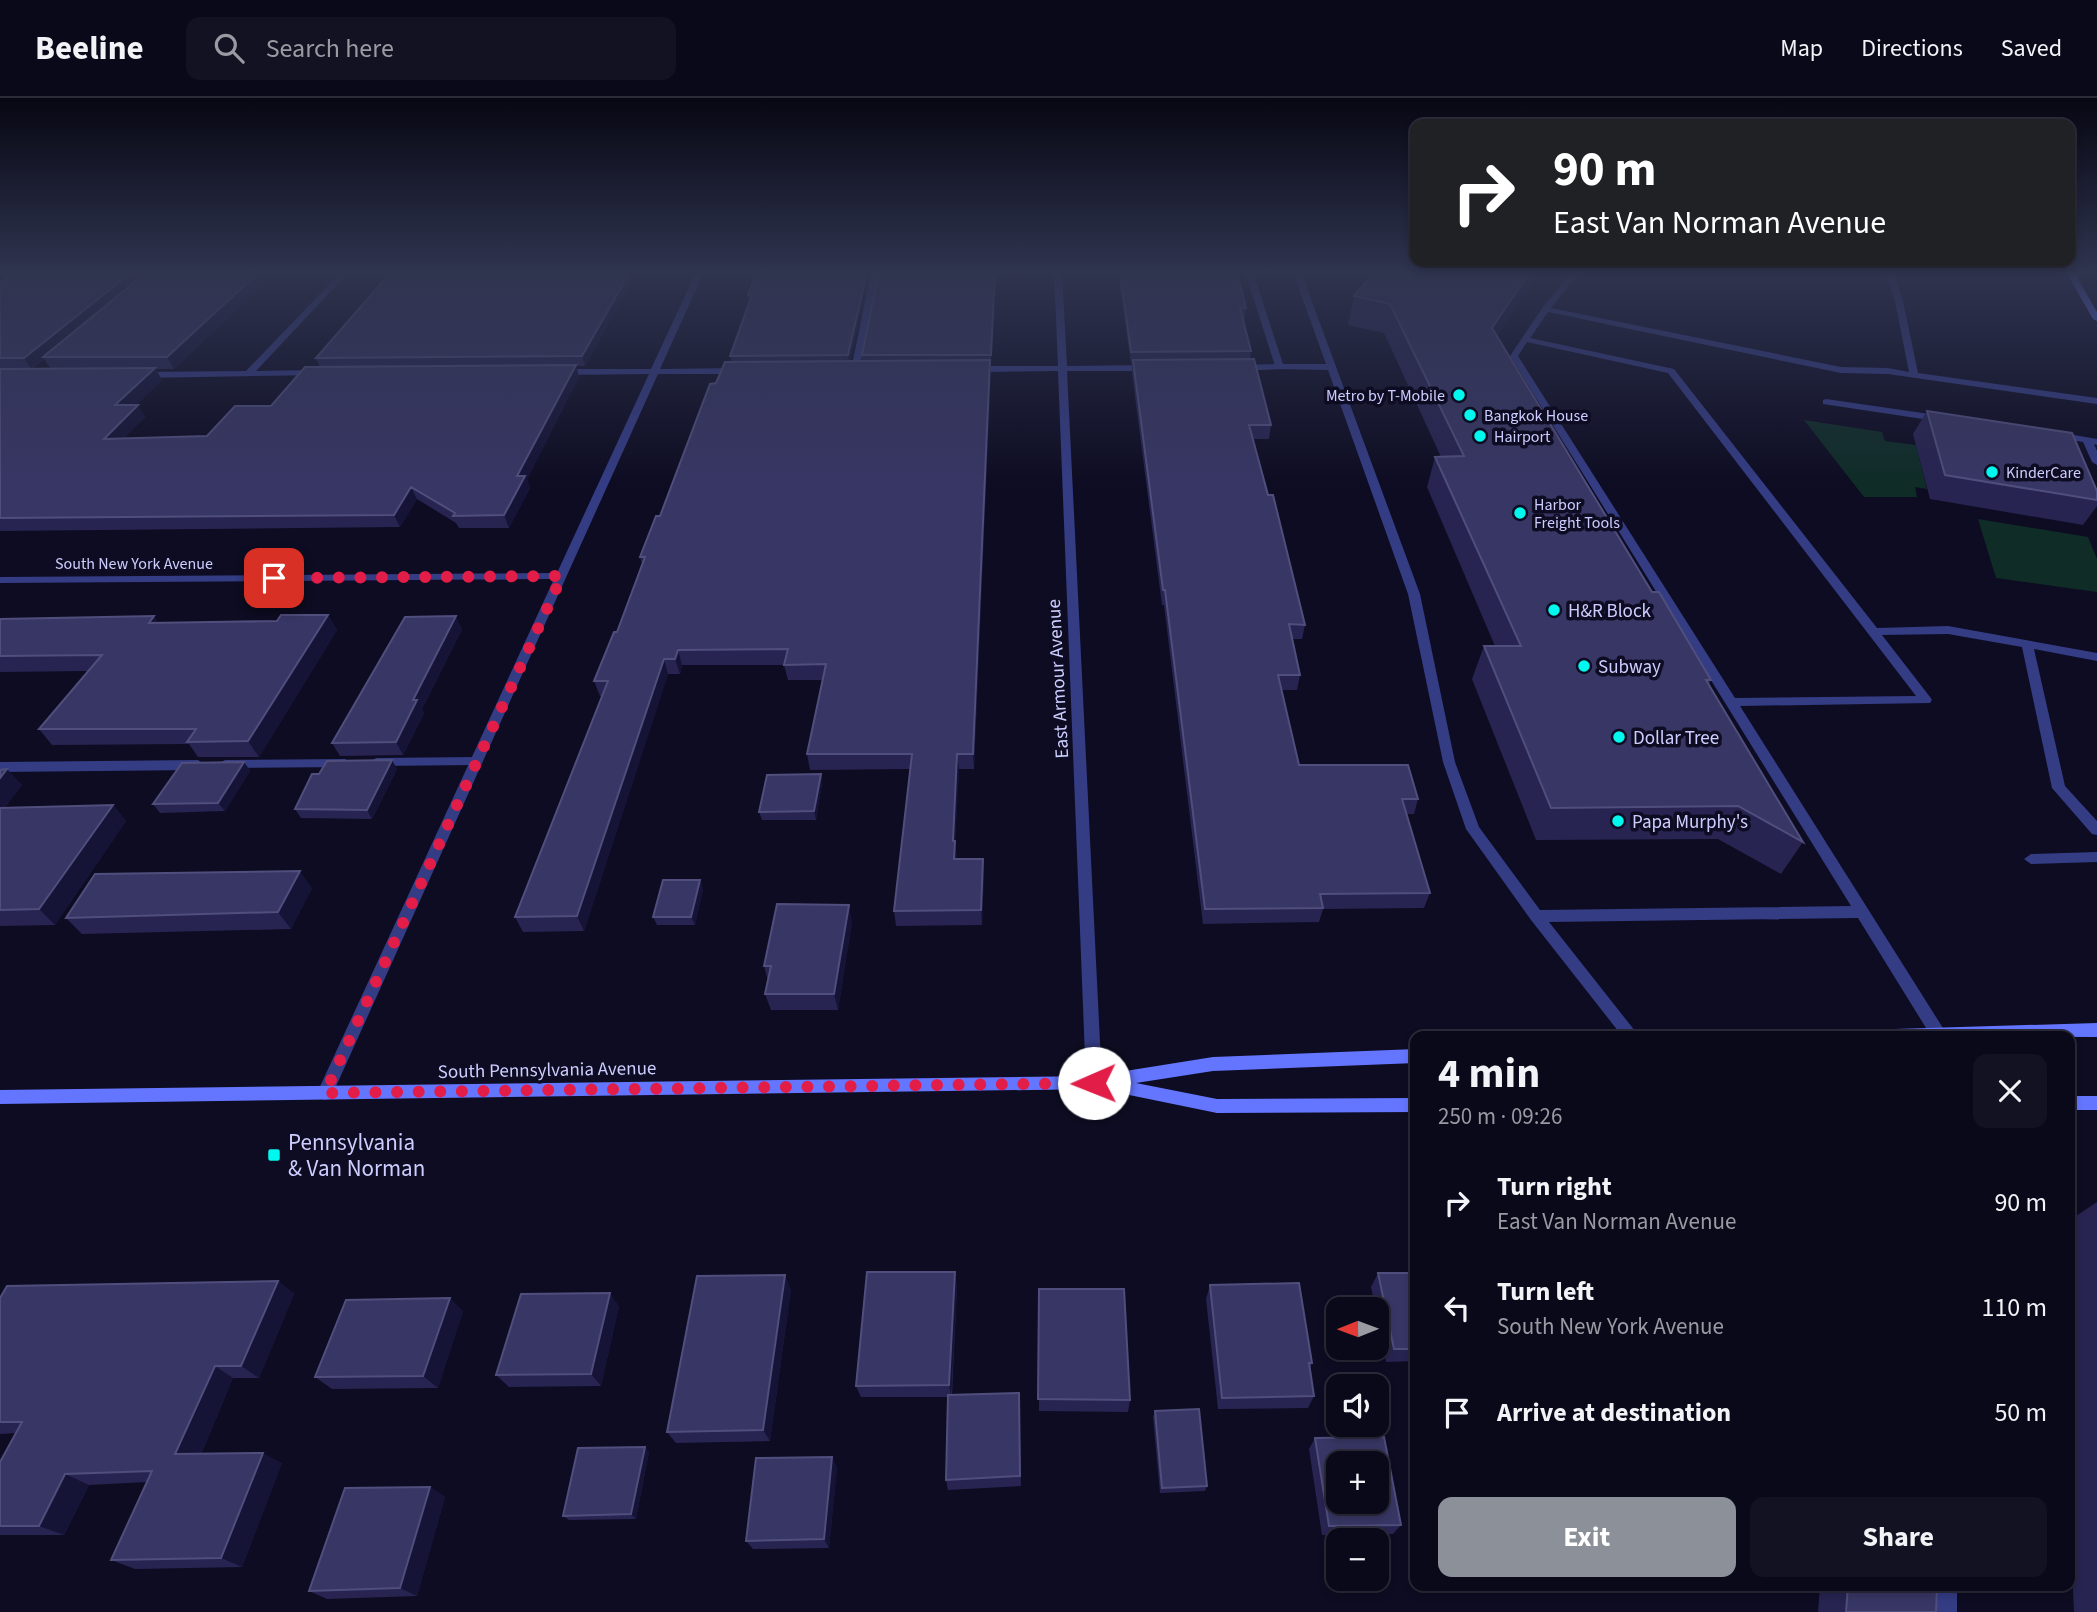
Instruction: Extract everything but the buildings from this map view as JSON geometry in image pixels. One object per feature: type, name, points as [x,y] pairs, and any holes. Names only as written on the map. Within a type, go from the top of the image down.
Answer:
[{"type":"street","points":[[248,374],[278,343]]},
{"type":"street","points":[[325,1093],[668,343]]},
{"type":"street","points":[[855,370],[861,343]]},
{"type":"street","name":"East Armour Avenue","points":[[1061,343],[1094,1083]]},
{"type":"street","points":[[1271,343],[1279,367]]},
{"type":"street","points":[[1322,343],[1415,594],[1449,762],[1473,829],[1536,916],[1627,1031]]},
{"type":"street","points":[[1523,343],[1514,356],[1937,1031]]},
{"type":"street","points":[[1542,343],[1671,371],[1926,700],[1730,702]]},
{"type":"street","points":[[1709,343],[1841,370],[1888,371],[2097,401]]},
{"type":"street","points":[[1907,343],[1914,375]]},
{"type":"street","points":[[1227,368],[1331,367]]},
{"type":"street","points":[[963,369],[1162,368]]},
{"type":"street","points":[[841,370],[868,370]]},
{"type":"street","points":[[553,372],[758,371]]},
{"type":"street","points":[[128,375],[331,373]]},
{"type":"street","points":[[1826,402],[1950,420]]},
{"type":"street","points":[[2046,434],[2092,441],[2097,462]]},
{"type":"street","name":"South New York Avenue","points":[[0,580],[562,576]]},
{"type":"street","points":[[1873,632],[1948,630],[2097,657]]},
{"type":"street","points":[[2027,643],[2059,788],[2097,830]]},
{"type":"street","points":[[0,767],[477,761]]},
{"type":"street","points":[[2032,859],[2097,857]]},
{"type":"street","points":[[1536,916],[1862,912]]},
{"type":"street","points":[[2066,1031],[2097,1030]]},
{"type":"street","name":"South Pennsylvania Avenue","points":[[0,1097],[1094,1083],[1213,1064],[1410,1056]]},
{"type":"street","name":"South Pennsylvania Avenue","points":[[1094,1083],[1217,1106],[1410,1105]]},
{"type":"street","points":[[2075,1103],[2097,1103]]},
{"type":"street","points":[[1945,1612],[1946,1591]]},
{"type":"green space","points":[[1804,420],[1882,432],[1885,441],[1916,445],[1927,489],[1915,487],[1917,497],[1864,497]]},
{"type":"green space","points":[[1978,519],[2088,537],[2097,559],[2097,592],[1996,578]]},
{"type":"place","name":"Metro by T-Mobile","points":[[1459,395]]},
{"type":"place","name":"Bangkok House","points":[[1470,415]]},
{"type":"place","name":"Hairport","points":[[1480,436]]},
{"type":"place","name":"KinderCare","points":[[1992,472]]},
{"type":"place","name":"Harbor Freight Tools","points":[[1520,513]]},
{"type":"place","name":"H&R Block","points":[[1554,610]]},
{"type":"place","name":"Subway","points":[[1584,666]]},
{"type":"place","name":"Dollar Tree","points":[[1619,737]]},
{"type":"place","name":"Papa Murphy's","points":[[1618,821]]},
{"type":"place","name":"Pennsylvania & Van Norman","points":[[274,1155]]},
{"type":"route","points":[[274,578],[562,576],[325,1093],[1094,1083]]}]
